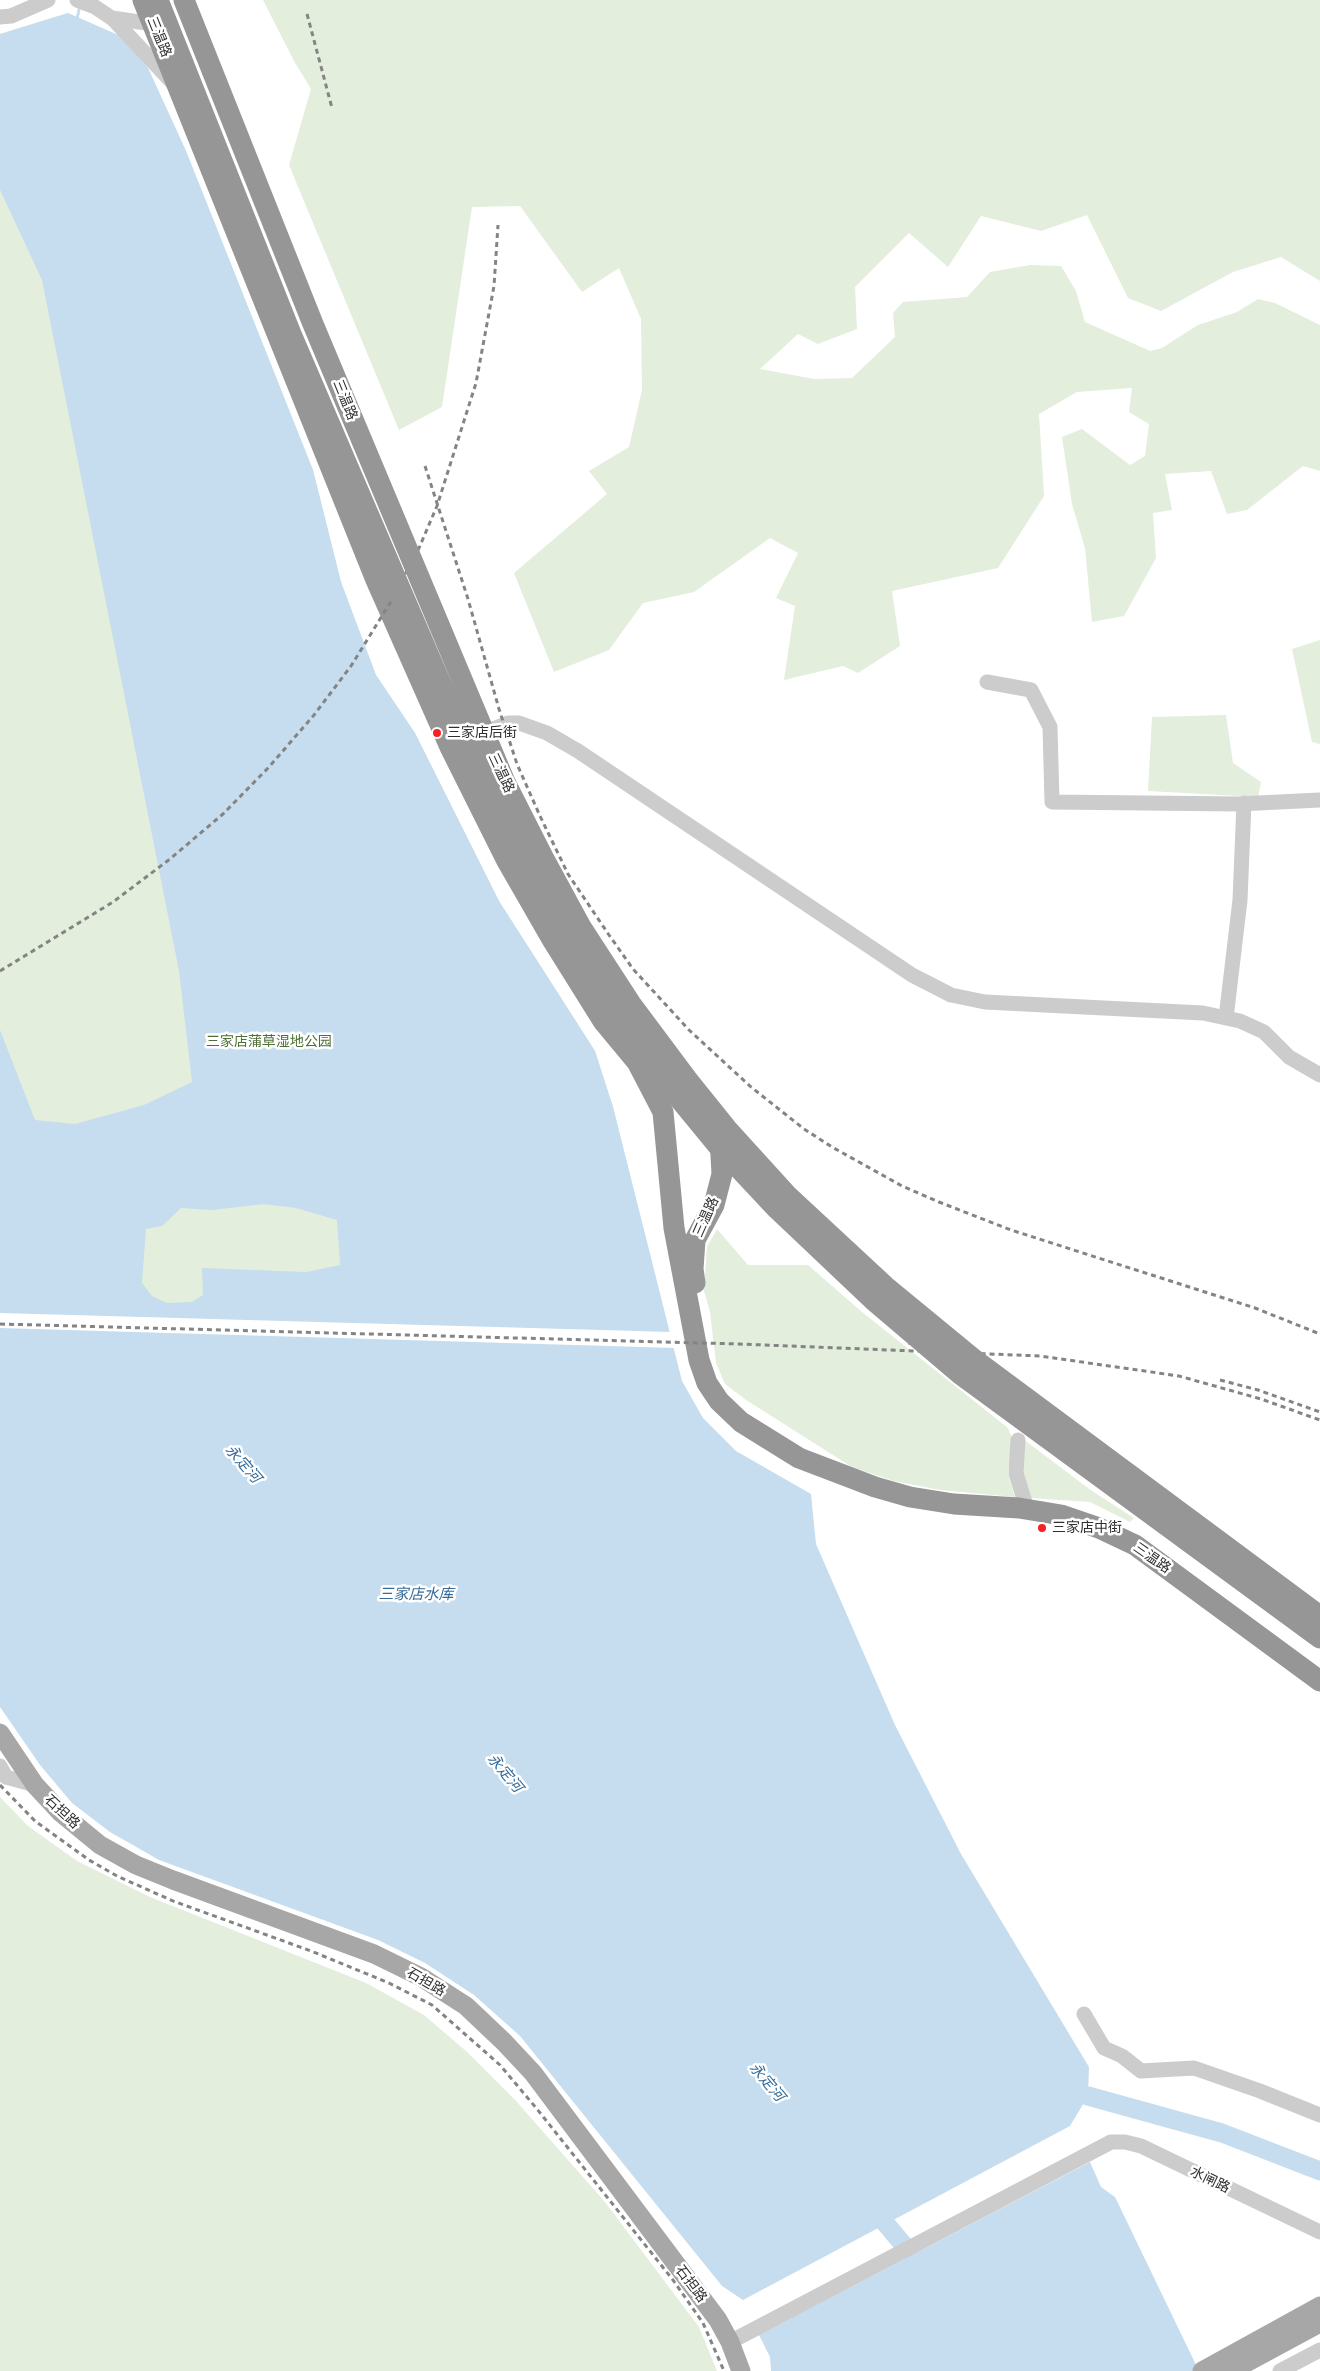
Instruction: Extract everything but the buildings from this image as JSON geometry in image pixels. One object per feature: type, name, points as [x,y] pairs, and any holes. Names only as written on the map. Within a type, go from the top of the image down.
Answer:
[{"type":"highway","name":"三温路","points":[[144,0],[376,580],[450,748],[508,862],[553,941],[603,1021],[637,1062],[663,1112],[674,1228],[698,1360],[706,1383],[719,1402],[741,1422],[799,1458],[838,1475],[910,1497],[954,1504],[1026,1509],[1061,1515],[1099,1528],[1134,1545],[1320,1681]]},
{"type":"highway","points":[[158,0],[291,334],[486,789],[564,937],[617,1017],[673,1091],[720,1147],[777,1209],[873,1300],[960,1374],[1320,1638]]},
{"type":"highway","name":"三温路","points":[[184,0],[317,333],[482,734],[543,857],[581,927],[631,1004],[708,1109],[721,1137],[722,1174],[714,1205],[695,1240],[693,1269],[707,1359],[713,1380],[726,1398],[747,1415],[807,1451],[838,1475]]},
{"type":"highway","points":[[317,333],[505,782],[543,857]]},
{"type":"highway","points":[[687,1080],[728,1130],[788,1196],[885,1286],[975,1360],[1320,1616]]},
{"type":"main road","name":"石担路","points":[[0,1733],[35,1785],[61,1813],[100,1845],[136,1865],[374,1954],[421,1977],[466,2006],[533,2073],[718,2320],[730,2342],[741,2371]]},
{"type":"main road","points":[[1230,2366],[1320,2306]]},
{"type":"main road","points":[[1202,2371],[1230,2366],[1320,2323]]},
{"type":"street","points":[[0,16],[11,16],[48,0]]},
{"type":"street","points":[[77,0],[95,7],[112,18],[142,48],[181,93]]},
{"type":"street","points":[[112,18],[153,24]]},
{"type":"street","points":[[987,682],[1031,690],[1050,727],[1052,802],[1244,803],[1320,800]]},
{"type":"street","points":[[450,748],[508,723],[519,723],[548,733],[578,751],[912,975],[950,994],[986,1002],[1204,1013],[1240,1021],[1264,1032],[1289,1057],[1320,1075]]},
{"type":"street","points":[[1226,1018],[1240,900],[1244,803]]},
{"type":"street","points":[[1018,1440],[1016,1473],[1026,1509]]},
{"type":"street","points":[[0,1766],[6,1776],[35,1785]]},
{"type":"street","points":[[1084,2014],[1104,2048],[1122,2056],[1141,2071],[1194,2068],[1260,2091],[1320,2115]]},
{"type":"street","name":"水闸路","points":[[730,2342],[1111,2142],[1125,2142],[1141,2146],[1320,2232]]},
{"type":"street","points":[[1282,2370],[1320,2350]]},
{"type":"green space","points":[[263,0],[1320,0],[1320,281],[1281,257],[1233,272],[1161,311],[1128,298],[1087,215],[1041,231],[981,216],[948,267],[909,233],[855,287],[857,329],[818,344],[798,334],[760,369],[814,379],[852,378],[895,337],[893,313],[903,302],[967,297],[990,272],[1030,265],[1061,266],[1076,291],[1085,322],[1150,351],[1162,348],[1198,325],[1237,312],[1258,299],[1275,303],[1320,325],[1320,471],[1303,466],[1247,510],[1227,514],[1211,471],[1165,474],[1172,510],[1153,513],[1156,558],[1124,616],[1092,622],[1085,548],[1072,504],[1062,437],[1082,429],[1130,465],[1145,456],[1149,424],[1129,412],[1132,388],[1077,392],[1039,414],[1044,496],[998,568],[892,591],[900,646],[858,673],[843,666],[784,680],[795,606],[776,598],[798,553],[770,538],[694,592],[643,603],[609,650],[554,672],[514,573],[607,494],[589,471],[629,447],[642,390],[641,319],[619,268],[582,292],[520,206],[472,207],[442,407],[399,430],[289,165],[311,89],[294,61]]},
{"type":"green space","name":"三家店蒲草湿地公园","points":[[68,13],[148,68],[186,151],[313,470],[341,582],[376,675],[415,733],[499,901],[595,1051],[613,1107],[667,1322],[0,1304],[0,34]]},
{"type":"green space","points":[[1320,640],[1320,744],[1312,742],[1292,649]]},
{"type":"green space","points":[[1226,715],[1233,763],[1261,782],[1258,797],[1148,791],[1152,717]]},
{"type":"green space","points":[[717,1229],[748,1265],[808,1265],[862,1312],[1008,1428],[1012,1438],[1008,1473],[1015,1497],[940,1490],[894,1481],[852,1467],[746,1400],[725,1384],[716,1363],[710,1312],[704,1291],[707,1247]]},
{"type":"green space","points":[[1023,1439],[1092,1491],[1134,1518],[1130,1522],[1090,1502],[1030,1498],[1020,1465]]},
{"type":"green space","points":[[0,1797],[28,1826],[77,1861],[150,1897],[366,1983],[424,2015],[466,2051],[516,2101],[605,2202],[699,2327],[717,2371],[0,2371]]},
{"type":"water","name":"三家店水库","points":[[68,13],[123,37],[148,68],[186,151],[313,470],[341,582],[376,675],[415,733],[499,901],[595,1051],[613,1107],[682,1381],[703,1418],[736,1451],[811,1494],[816,1544],[895,1725],[961,1854],[1089,2067],[1088,2096],[1070,2126],[743,2300],[722,2286],[520,2036],[474,1995],[425,1963],[378,1940],[159,1860],[110,1832],[72,1803],[40,1765],[0,1707],[0,1030],[35,1120],[75,1124],[144,1105],[192,1082],[179,971],[42,280],[0,190],[0,34]],"holes":[[[264,1204],[296,1208],[337,1220],[340,1265],[306,1272],[202,1268],[203,1295],[192,1302],[167,1303],[152,1296],[142,1283],[146,1229],[162,1226],[181,1208],[212,1210]]]},
{"type":"water","points":[[1090,2162],[1101,2187],[1115,2197],[1199,2371],[771,2371],[770,2357],[759,2335]]},
{"type":"pier","points":[[0,1313],[672,1332],[676,1348],[0,1328]]},
{"type":"waterway","points":[[77,19],[80,5]]},
{"type":"waterway","points":[[1088,2096],[1222,2133],[1320,2171]]},
{"type":"waterway","name":"永定河","points":[[870,2205],[918,2262]]},
{"type":"railway","points":[[307,14],[332,108]]},
{"type":"railway","points":[[0,971],[113,902],[170,859],[223,814],[269,767],[314,715],[351,666],[390,603],[419,548],[437,506],[476,383],[494,286],[498,225]]},
{"type":"railway","points":[[425,466],[468,599],[499,709],[517,764],[540,816],[568,874],[609,935],[633,969],[689,1030],[751,1087],[804,1129],[902,1186],[1011,1230],[1255,1308],[1320,1334]]},
{"type":"railway","points":[[0,1324],[739,1344],[1040,1356],[1179,1376],[1261,1399],[1320,1420]]},
{"type":"railway","points":[[908,1343],[966,1345]]},
{"type":"railway","points":[[1220,1380],[1258,1390],[1320,1412]]},
{"type":"railway","points":[[0,1785],[35,1821],[89,1860],[117,1876],[173,1901],[311,1951],[389,1983],[432,2005],[500,2065],[537,2109],[673,2280],[703,2323],[724,2371]]},
{"type":"place","name":"三家店后街","points":[[437,733]]},
{"type":"place","name":"三家店中街","points":[[1042,1528]]}]
